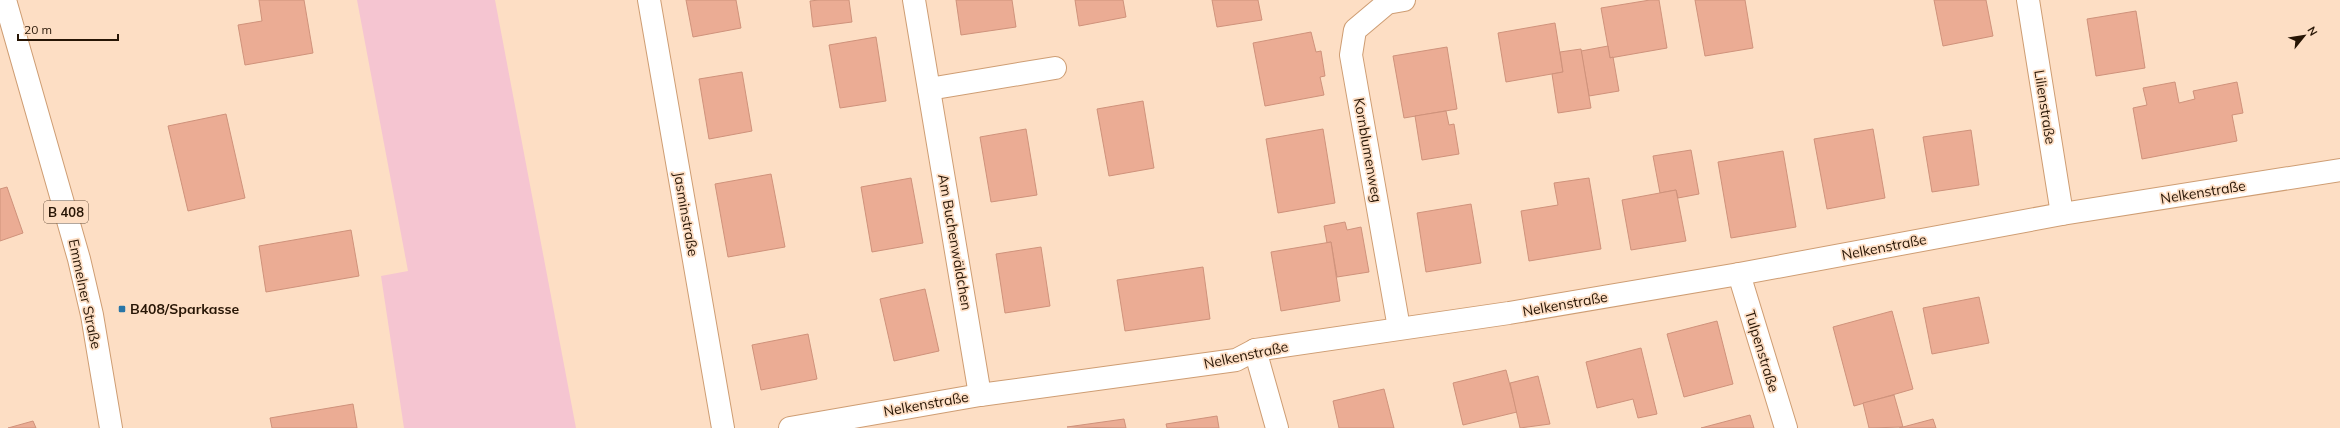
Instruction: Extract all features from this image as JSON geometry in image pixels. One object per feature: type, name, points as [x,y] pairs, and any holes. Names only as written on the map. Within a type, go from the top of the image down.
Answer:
[{"type":"street","name":"Emmelner Straße","points":[[5,0],[80,259],[92,314],[111,428]]},
{"type":"street","name":"Jasminstraße","points":[[649,0],[723,428]]},
{"type":"street","name":"Am Buchenwäldchen","points":[[914,0],[980,395]]},
{"type":"street","name":"Kornblumenweg","points":[[1399,328],[1351,55],[1355,30],[1386,3],[1404,0]]},
{"type":"street","name":"Lilienstraße","points":[[2028,0],[2062,214]]},
{"type":"street","points":[[929,89],[1055,68]]},
{"type":"street","name":"Nelkenstraße","points":[[790,428],[980,395],[1236,360],[1254,350],[1508,313],[1739,274],[2062,214],[2340,170]]},
{"type":"street","name":"Tulpenstraße","points":[[1739,274],[1786,428]]},
{"type":"street","points":[[1254,350],[1277,428]]},
{"type":"shaded area","points":[[357,0],[495,0],[576,428],[404,428],[381,276],[408,271]]},
{"type":"building","points":[[259,0],[304,0],[313,53],[245,65],[238,25],[262,21]]},
{"type":"building","points":[[686,0],[736,0],[741,28],[693,37]]},
{"type":"building","points":[[849,0],[852,22],[813,27],[810,1]]},
{"type":"building","points":[[956,0],[1012,0],[1016,27],[961,35]]},
{"type":"building","points":[[1075,0],[1123,0],[1126,17],[1079,26]]},
{"type":"building","points":[[1212,0],[1258,0],[1262,20],[1217,27]]},
{"type":"building","points":[[1650,0],[1659,0],[1667,48],[1610,58],[1601,8]]},
{"type":"building","points":[[1695,0],[1745,0],[1753,48],[1705,56]]},
{"type":"building","points":[[1934,0],[1986,0],[1993,36],[1943,46]]},
{"type":"building","points":[[2136,11],[2145,68],[2096,76],[2087,19]]},
{"type":"building","points":[[1555,23],[1563,72],[1506,82],[1498,33]]},
{"type":"building","points":[[1311,32],[1316,52],[1321,51],[1325,76],[1320,77],[1324,95],[1265,106],[1253,43]]},
{"type":"building","points":[[876,37],[886,101],[840,108],[829,45]]},
{"type":"building","points":[[1608,46],[1610,58],[1613,57],[1619,91],[1589,96],[1581,51]]},
{"type":"building","points":[[1447,47],[1457,109],[1404,118],[1393,56]]},
{"type":"building","points":[[1581,49],[1591,108],[1558,113],[1552,74],[1563,72],[1560,52]]},
{"type":"building","points":[[742,72],[752,131],[709,139],[699,79]]},
{"type":"building","points":[[2175,82],[2179,103],[2195,99],[2193,91],[2237,82],[2243,113],[2232,115],[2237,141],[2142,159],[2133,108],[2147,105],[2143,88]]},
{"type":"building","points":[[1143,101],[1154,168],[1109,176],[1097,109]]},
{"type":"building","points":[[1446,111],[1449,125],[1454,124],[1459,154],[1422,160],[1415,116]]},
{"type":"building","points":[[226,114],[245,198],[188,211],[168,126]]},
{"type":"building","points":[[1026,129],[1037,195],[991,202],[980,137]]},
{"type":"building","points":[[1323,129],[1335,203],[1278,213],[1266,139]]},
{"type":"building","points":[[1873,129],[1885,198],[1827,209],[1814,139]]},
{"type":"building","points":[[1971,130],[1979,185],[1932,192],[1923,137]]},
{"type":"building","points":[[1691,150],[1699,194],[1678,198],[1676,190],[1660,193],[1653,156]]},
{"type":"building","points":[[1783,151],[1796,227],[1731,238],[1718,162]]},
{"type":"building","points":[[771,174],[785,247],[728,257],[715,184]]},
{"type":"building","points":[[911,178],[923,243],[872,252],[861,187]]},
{"type":"building","points":[[1589,178],[1601,249],[1529,261],[1521,211],[1558,205],[1554,183]]},
{"type":"building","points":[[7,187],[23,233],[0,241],[0,189]]},
{"type":"building","points":[[1676,190],[1686,241],[1631,250],[1622,200]]},
{"type":"building","points":[[1471,204],[1481,263],[1426,272],[1417,213]]},
{"type":"building","points":[[1345,222],[1347,230],[1361,227],[1369,272],[1337,277],[1331,242],[1327,243],[1324,226]]},
{"type":"building","points":[[351,230],[359,276],[266,292],[259,246]]},
{"type":"building","points":[[1331,242],[1340,301],[1281,311],[1271,252]]},
{"type":"building","points":[[1041,247],[1050,306],[1005,313],[996,254]]},
{"type":"building","points":[[1203,267],[1210,319],[1125,331],[1117,280]]},
{"type":"building","points":[[925,289],[939,351],[894,361],[880,299]]},
{"type":"building","points":[[1979,297],[1989,343],[1932,354],[1923,308]]},
{"type":"building","points":[[1892,311],[1913,389],[1854,406],[1833,327]]},
{"type":"building","points":[[1717,321],[1733,384],[1684,397],[1667,334]]},
{"type":"building","points":[[808,334],[817,379],[761,390],[752,345]]},
{"type":"building","points":[[1641,348],[1657,414],[1638,418],[1633,399],[1597,408],[1586,362]]},
{"type":"building","points":[[1506,370],[1517,412],[1463,425],[1453,383]]},
{"type":"building","points":[[1538,376],[1550,424],[1520,428],[1510,383]]},
{"type":"building","points":[[1384,389],[1394,428],[1339,428],[1333,401]]},
{"type":"building","points":[[1894,395],[1903,427],[1869,428],[1863,403]]},
{"type":"building","points":[[353,404],[357,428],[272,428],[270,418]]},
{"type":"building","points":[[1750,415],[1754,428],[1701,428]]},
{"type":"building","points":[[1217,416],[1219,428],[1167,428],[1166,424]]},
{"type":"building","points":[[1124,419],[1126,428],[1067,427]]},
{"type":"building","points":[[1933,419],[1936,428],[1899,428],[1903,427]]},
{"type":"building","points":[[33,421],[36,428],[8,428]]},
{"type":"place","name":"B408/Sparkasse","points":[[122,309]]}]
